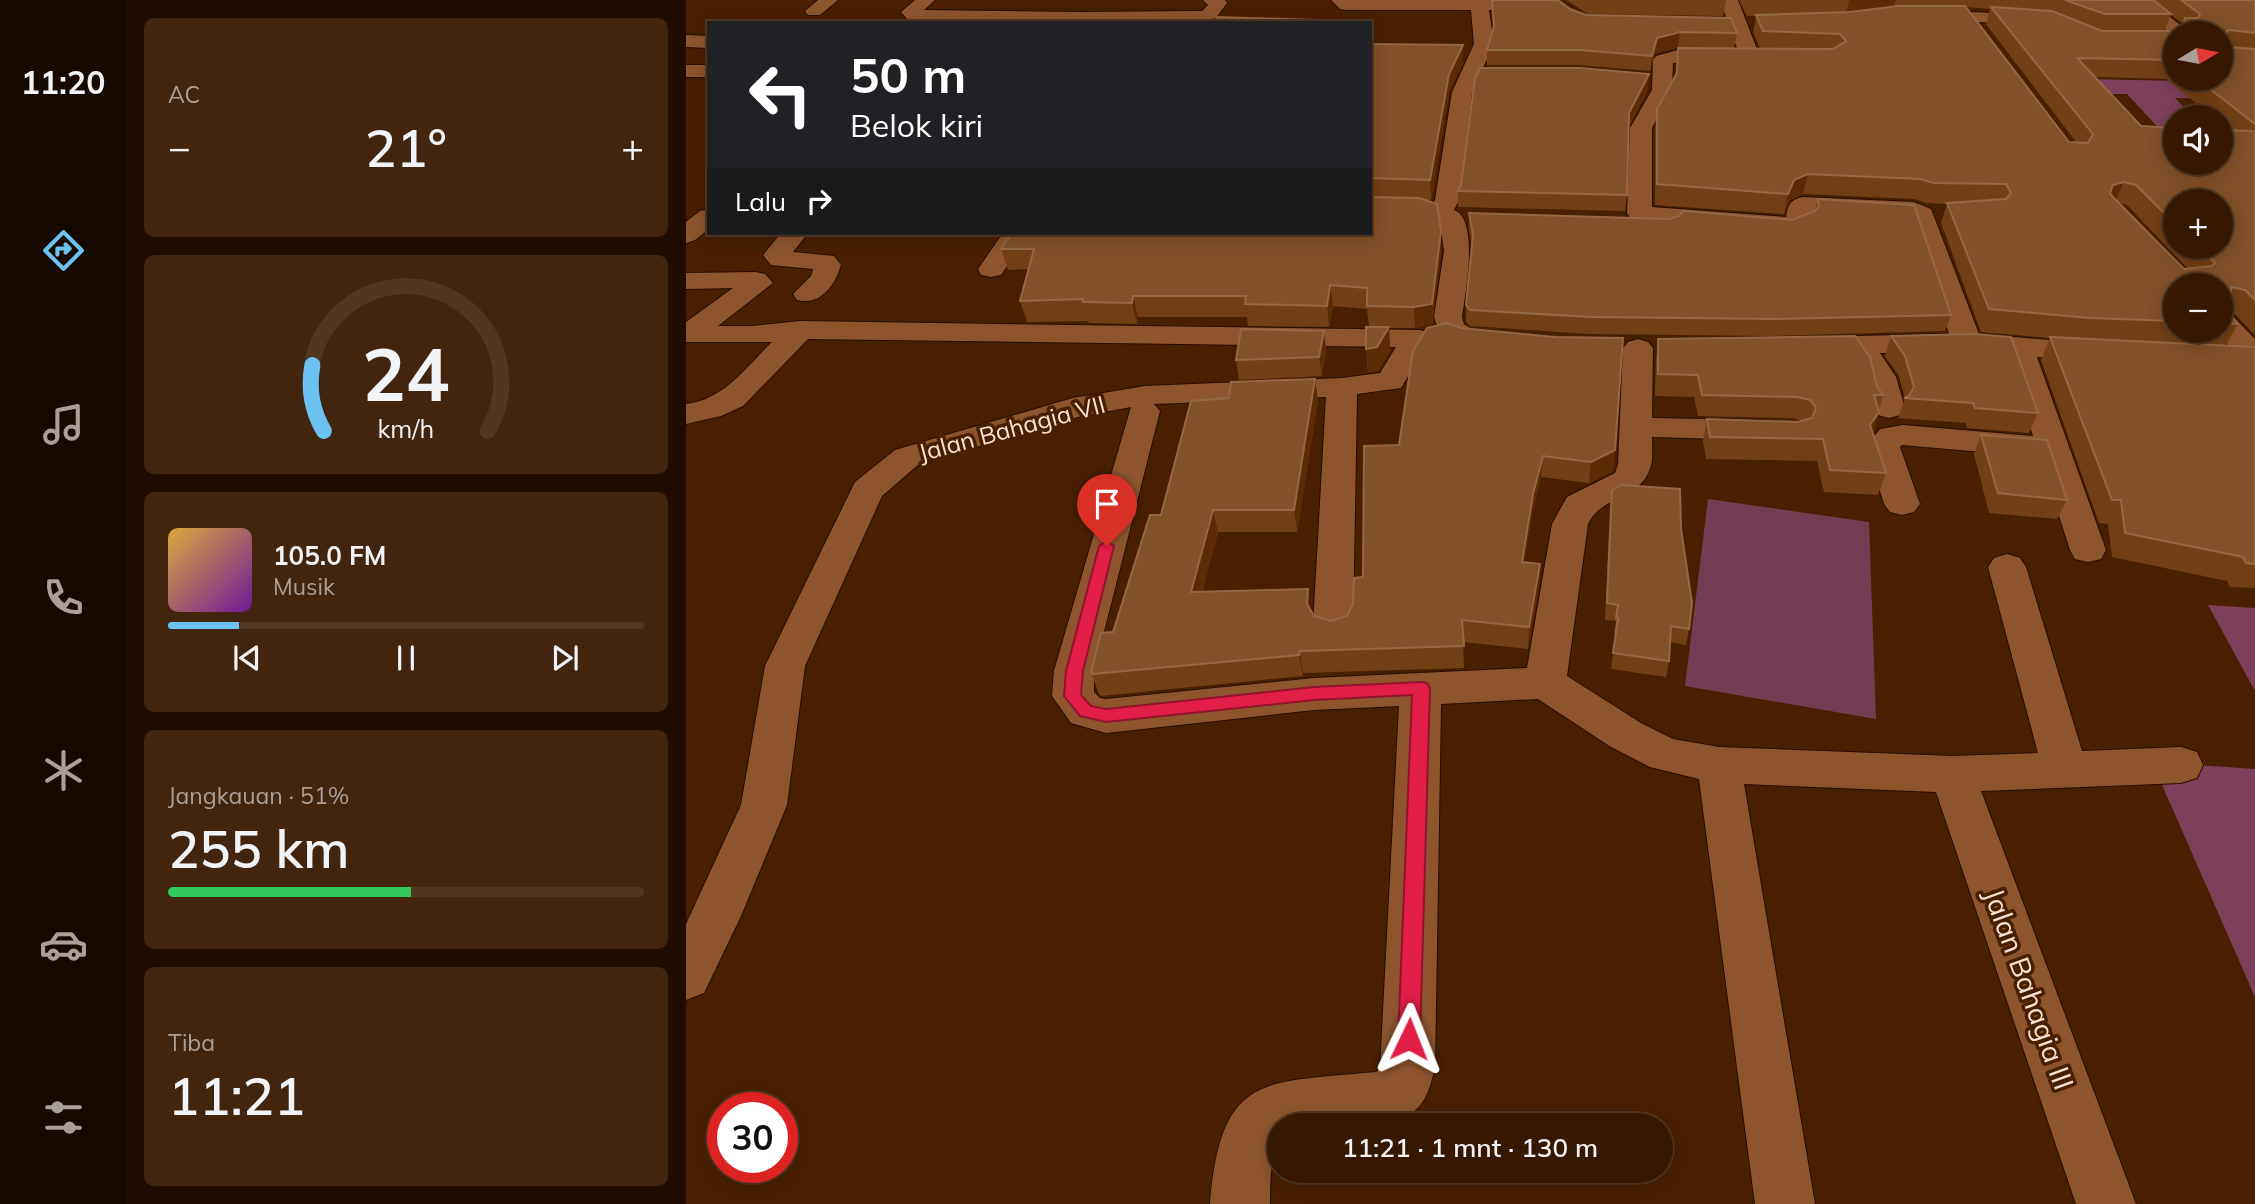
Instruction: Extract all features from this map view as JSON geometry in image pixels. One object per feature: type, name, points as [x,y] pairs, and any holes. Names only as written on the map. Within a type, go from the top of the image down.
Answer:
[{"type":"street","points":[[926,0],[910,12],[913,15],[1085,19],[1203,16],[1210,14],[1218,3],[1212,0]]},
{"type":"street","points":[[1085,19],[1101,0]]},
{"type":"street","points":[[1340,0],[1346,5],[1365,6],[1563,6]]},
{"type":"street","points":[[1728,0],[1730,24],[1757,57],[1665,57],[1664,81],[1642,128],[1639,213],[1789,225],[1800,220],[1800,206],[1810,204],[1905,207],[1936,214],[1967,342]]},
{"type":"street","points":[[2137,0],[2166,21]]},
{"type":"street","points":[[1479,5],[1484,44],[1482,54],[1462,92],[1447,200],[1457,216],[1457,251],[1448,317],[1454,331],[1461,337],[1516,343]]},
{"type":"street","points":[[1906,15],[1966,15],[2058,22]]},
{"type":"street","points":[[1966,15],[1979,33]]},
{"type":"street","points":[[1730,24],[1760,24]]},
{"type":"street","points":[[686,41],[707,41]]},
{"type":"street","points":[[1458,55],[1482,54]]},
{"type":"street","points":[[686,71],[707,71]]},
{"type":"street","points":[[1471,74],[1498,74]]},
{"type":"street","points":[[1640,79],[1664,81]]},
{"type":"street","points":[[686,202],[707,202]]},
{"type":"street","points":[[1372,207],[1410,207],[1457,216]]},
{"type":"street","points":[[686,235],[707,218]]},
{"type":"street","points":[[1612,221],[1728,227],[1744,222]]},
{"type":"street","points":[[793,235],[776,255],[779,260],[825,262],[828,265],[822,279],[807,294]]},
{"type":"street","points":[[991,268],[1015,235]]},
{"type":"street","points":[[686,281],[755,280],[759,283],[690,333],[693,335],[753,335],[800,330],[1415,340],[1454,331]]},
{"type":"street","points":[[686,414],[715,409],[732,399],[800,330]]},
{"type":"street","points":[[2233,333],[2255,358]]},
{"type":"street","name":"Jalan Bahagia VII","points":[[686,976],[701,917],[764,805],[785,666],[867,490],[907,457],[1073,408],[1145,396],[1342,387],[1390,381],[1415,340]]},
{"type":"street","points":[[1783,346],[1967,342],[2118,354]]},
{"type":"street","points":[[2013,344],[2025,362],[2088,550]]},
{"type":"street","points":[[1859,345],[1881,377],[1889,408]]},
{"type":"street","points":[[1545,683],[1570,524],[1579,505],[1629,479],[1635,464],[1636,348]]},
{"type":"street","points":[[2221,358],[2255,358]]},
{"type":"street","points":[[1333,626],[1342,387]]},
{"type":"street","points":[[1144,411],[1074,671],[1073,696],[1086,711],[1106,716],[1314,694],[1545,683],[1626,735],[1665,755],[1719,765],[1952,774],[2181,765]]},
{"type":"street","points":[[1636,426],[1792,431]]},
{"type":"street","points":[[1902,504],[1883,446],[1892,436],[2055,448]]},
{"type":"street","points":[[2007,567],[2065,769]]},
{"type":"street","points":[[1240,1204],[1244,1157],[1249,1138],[1261,1119],[1276,1110],[1387,1099],[1404,1086],[1408,1066],[1421,688]]},
{"type":"street","points":[[1719,765],[1785,1204]]},
{"type":"street","name":"Jalan Bahagia III","points":[[1952,774],[2106,1204]]},
{"type":"shaded area","points":[[2087,79],[2163,81],[2163,91],[2233,91],[2233,86],[2248,99],[2175,98],[2182,105],[2163,105],[2163,133],[2127,94],[2100,94]]},
{"type":"shaded area","points":[[1708,499],[1869,522],[1876,719],[1685,686]]},
{"type":"shaded area","points":[[2208,605],[2255,608],[2255,691]]},
{"type":"shaded area","points":[[2152,762],[2255,769],[2255,997]]},
{"type":"building","points":[[1492,0],[1558,0],[1570,9],[1586,15],[1731,18],[1737,33],[1680,32],[1657,38],[1652,56],[1580,50],[1487,50],[1494,26]]},
{"type":"building","points":[[2065,0],[2153,0],[2171,14],[2105,14]]},
{"type":"building","points":[[2181,0],[2255,0],[2255,33],[2233,30],[2233,21],[2184,21],[2185,18],[2198,18],[2200,14]]},
{"type":"building","points":[[1898,6],[1965,6],[2069,142],[2088,143],[2093,134],[1991,7],[2052,11],[2102,31],[2163,31],[2163,60],[2077,58],[2141,126],[2163,127],[2163,175],[2233,175],[2233,130],[2255,131],[2255,300],[2245,290],[2233,287],[2233,273],[2163,273],[2163,321],[2089,318],[1989,309],[1947,203],[2006,199],[2011,193],[2006,184],[1934,183],[1920,179],[1808,174],[1794,180],[1788,194],[1657,184],[1657,109],[1677,73],[1678,48],[1833,49],[1846,41],[1840,34],[1763,31],[1756,15],[1850,12]]},
{"type":"building","points":[[1218,17],[1349,21],[1215,21]]},
{"type":"building","points":[[1372,44],[1463,45],[1449,74],[1430,180],[1372,178]]},
{"type":"building","points":[[2233,47],[2255,49],[2255,124],[2212,91],[2233,91]]},
{"type":"building","points":[[1480,68],[1580,68],[1649,74],[1629,113],[1627,195],[1458,191],[1475,78]]},
{"type":"building","points":[[1372,197],[1419,198],[1437,204],[1441,231],[1432,304],[1414,307],[1367,306],[1367,288],[1330,285],[1327,306],[1245,304],[1246,296],[1133,296],[1132,303],[1083,302],[1083,299],[1020,301],[1034,249],[1001,249],[1011,235],[1372,235]]},
{"type":"building","points":[[1818,199],[1914,205],[1951,315],[1773,319],[1591,317],[1470,310],[1466,305],[1473,235],[1469,213],[1669,219],[1679,216],[1683,211],[1792,220],[1815,211],[1819,206]]},
{"type":"building","points":[[1447,323],[1461,328],[1555,337],[1623,338],[1615,450],[1591,462],[1543,456],[1533,494],[1522,562],[1540,564],[1529,627],[1462,620],[1464,646],[1300,651],[1299,655],[1093,674],[1091,672],[1101,633],[1113,632],[1150,515],[1161,515],[1191,401],[1229,398],[1231,382],[1315,379],[1294,510],[1213,510],[1191,592],[1308,589],[1307,604],[1314,616],[1331,621],[1347,616],[1353,604],[1354,578],[1363,577],[1364,446],[1399,445],[1413,351],[1427,328]]},
{"type":"building","points":[[1366,327],[1389,327],[1377,347],[1366,349]]},
{"type":"building","points":[[1241,329],[1324,331],[1319,357],[1236,360]]},
{"type":"building","points":[[1974,334],[2011,337],[2038,413],[1975,408],[1973,403],[1904,398],[1909,396],[1914,387],[1905,356],[1891,336]]},
{"type":"building","points":[[1855,336],[1870,357],[1877,387],[1883,395],[1874,395],[1879,412],[1870,425],[1886,473],[1830,470],[1823,439],[1710,437],[1707,419],[1798,422],[1812,418],[1816,408],[1810,400],[1797,397],[1702,395],[1698,375],[1658,374],[1658,339]]},
{"type":"building","points":[[2050,337],[2255,347],[2255,564],[2246,563],[2243,557],[2125,533],[2121,500],[2112,500]]},
{"type":"building","points":[[1981,435],[2047,440],[2067,500],[1998,493]]},
{"type":"building","points":[[1621,485],[1680,489],[1681,529],[1692,603],[1689,629],[1671,626],[1669,661],[1613,653],[1618,605],[1607,603],[1612,490]]},
{"type":"route","points":[[1107,546],[1074,671],[1073,696],[1086,711],[1106,716],[1314,694],[1421,688],[1409,1039]]}]
